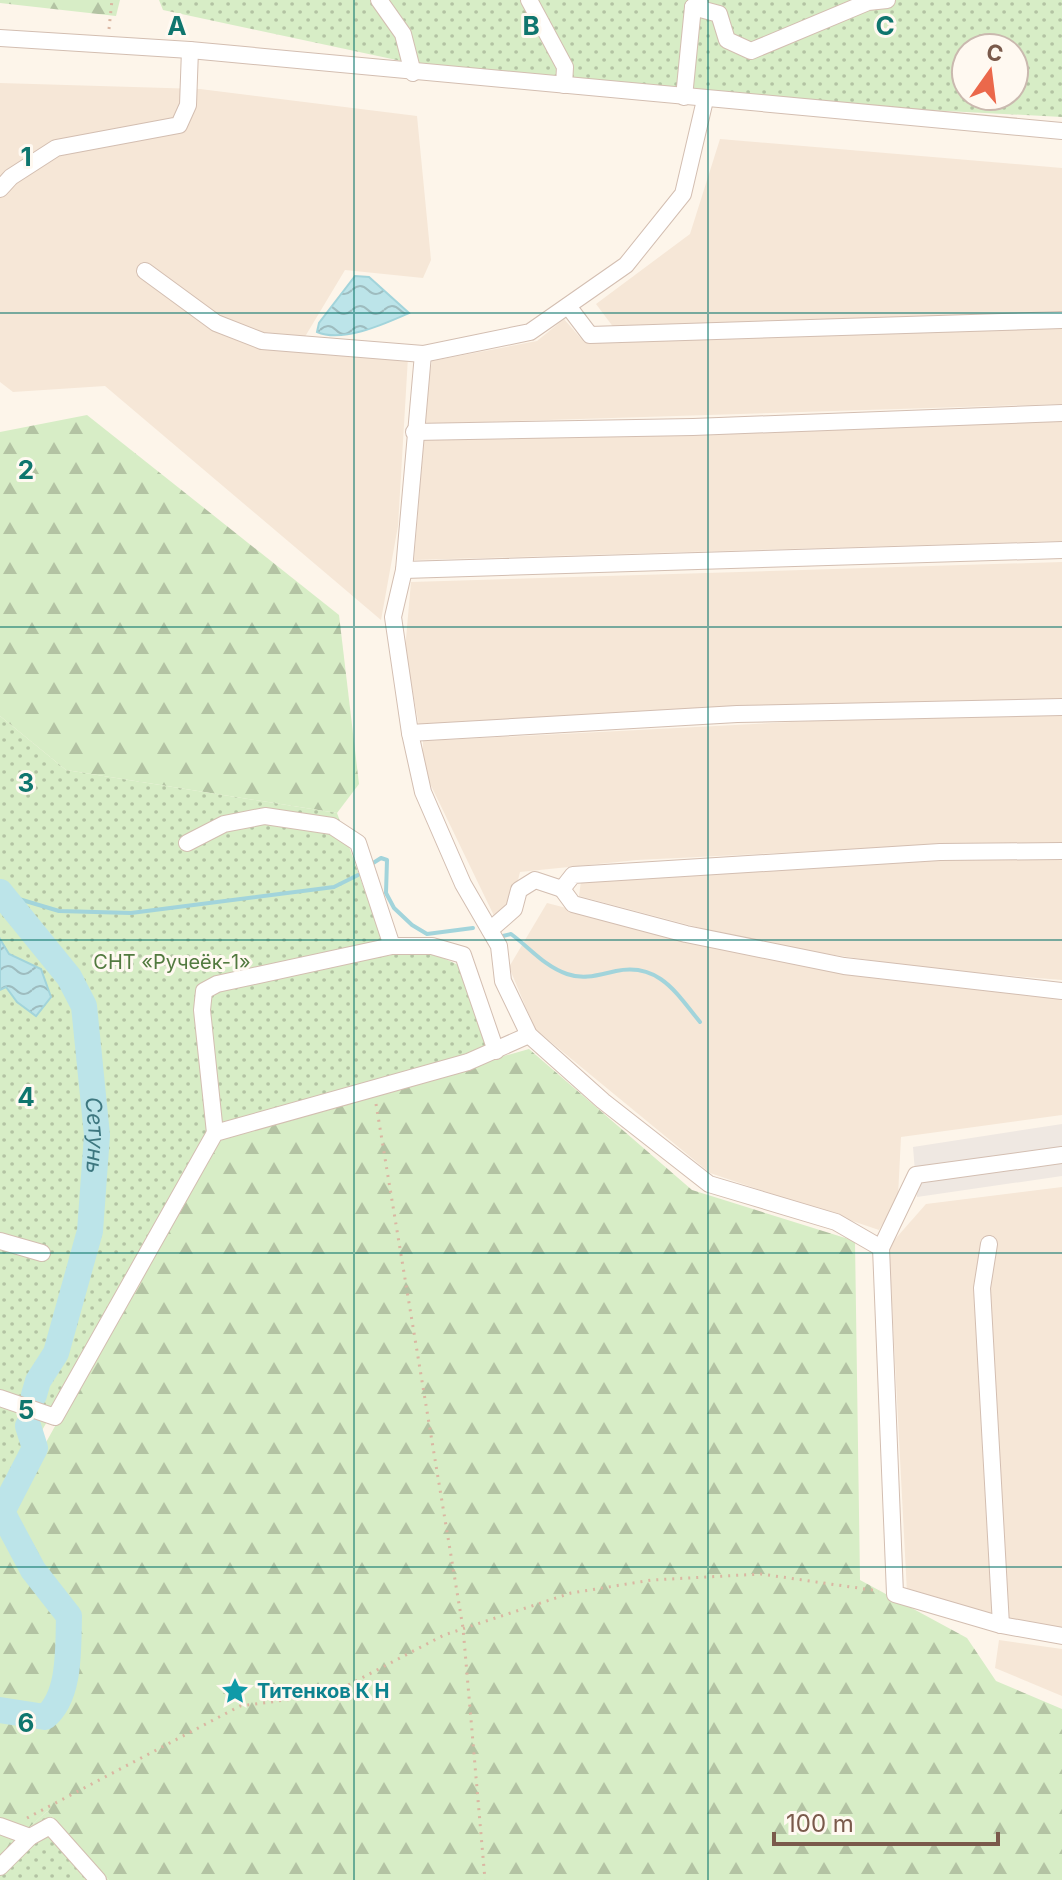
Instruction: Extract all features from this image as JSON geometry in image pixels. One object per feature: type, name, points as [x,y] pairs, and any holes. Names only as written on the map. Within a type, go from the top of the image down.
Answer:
[{"type":"street","points":[[379,0],[403,34],[413,73]]},
{"type":"street","points":[[529,0],[565,67],[564,85]]},
{"type":"street","points":[[684,97],[699,4],[719,14],[727,40],[751,51],[868,2],[887,0]]},
{"type":"street","points":[[0,38],[190,50],[1062,131]]},
{"type":"street","points":[[0,189],[11,177],[56,148],[179,125],[188,105],[190,50]]},
{"type":"street","points":[[145,271],[216,323],[262,341],[423,354],[530,332],[626,265],[683,194],[705,100]]},
{"type":"street","points":[[568,306],[590,335],[1062,320]]},
{"type":"street","points":[[423,354],[404,570],[393,617],[410,733],[423,792],[463,884],[499,946],[503,981],[529,1035],[603,1101],[709,1184],[836,1222],[881,1248]]},
{"type":"street","points":[[414,432],[693,427],[1062,413]]},
{"type":"street","points":[[404,570],[1062,550]]},
{"type":"street","points":[[410,733],[737,714],[1062,707]]},
{"type":"street","points":[[187,843],[224,824],[265,816],[332,826],[358,843],[392,946]]},
{"type":"street","points":[[562,889],[573,875],[940,852],[1062,851]]},
{"type":"street","points":[[490,930],[514,909],[519,890],[535,880],[562,889],[573,904],[686,934],[844,966],[1062,991]]},
{"type":"street","points":[[0,1398],[55,1417],[215,1133],[202,1010],[204,991],[217,984],[392,946],[432,946],[463,955],[496,1051]]},
{"type":"street","points":[[215,1133],[468,1062],[529,1035]]},
{"type":"street","points":[[1062,1155],[916,1175],[881,1248],[895,1594],[1001,1625],[1062,1636]]},
{"type":"street","points":[[0,1241],[42,1253]]},
{"type":"street","points":[[989,1244],[982,1288],[1001,1625]]},
{"type":"street","points":[[0,1867],[30,1837],[50,1826],[98,1880]]},
{"type":"street","points":[[4,1828],[30,1837]]},
{"type":"path","points":[[107,45],[112,0]]},
{"type":"path","points":[[374,1093],[463,1628],[485,1880]]},
{"type":"path","points":[[4,1828],[240,1706],[331,1694],[463,1628],[571,1593],[652,1580],[761,1574],[895,1594]]},
{"type":"path","points":[[235,1691],[240,1706]]},
{"type":"shaded area","points":[[0,83],[200,89],[417,116],[431,260],[423,278],[345,270],[297,350],[408,357],[398,526],[381,620],[105,386],[13,392],[0,382]]},
{"type":"shaded area","points":[[720,139],[1062,168],[1062,311],[614,328],[596,304],[690,234]]},
{"type":"shaded area","points":[[564,319],[584,342],[1062,328],[1062,404],[421,424],[432,361],[537,341]]},
{"type":"shaded area","points":[[1062,421],[1062,541],[414,560],[424,438],[698,434]]},
{"type":"shaded area","points":[[1062,562],[1062,704],[419,726],[405,650],[411,582]]},
{"type":"shaded area","points":[[1062,715],[1062,845],[941,845],[637,860],[520,872],[511,908],[498,924],[423,769],[423,741],[832,720]]},
{"type":"shaded area","points":[[1062,856],[1062,980],[929,969],[761,944],[579,896],[581,881],[944,857]]},
{"type":"shaded area","points":[[547,903],[748,955],[1062,998],[1062,1115],[901,1137],[898,1196],[879,1230],[710,1173],[535,1029],[509,967]]},
{"type":"shaded area","points":[[1062,1124],[1062,1176],[917,1197],[913,1147]]},
{"type":"shaded area","points":[[1062,1187],[1062,1630],[1013,1623],[907,1593],[889,1246],[926,1204]]},
{"type":"shaded area","points":[[999,1640],[1062,1649],[1062,1696],[995,1668]]},
{"type":"green space","points":[[0,0],[120,0],[116,16],[0,3]]},
{"type":"green space","points":[[159,0],[1062,0],[1062,117],[966,112],[1030,112],[1030,32],[950,32],[950,111],[850,106],[420,65],[163,10]]},
{"type":"green space","points":[[87,415],[339,615],[359,784],[337,813],[66,770],[0,716],[0,432]]},
{"type":"green space","name":"СНТ «Ручеёк-1»","points":[[0,716],[66,770],[337,813],[388,956],[406,952],[424,953],[458,965],[491,1050],[214,1129],[0,1504]]},
{"type":"green space","points":[[529,1049],[692,1190],[855,1241],[860,1580],[967,1638],[996,1681],[1062,1709],[1062,1880],[109,1880],[47,1811],[0,1855],[0,1525],[216,1137]]},
{"type":"green space","points":[[47,1811],[109,1880],[0,1880],[0,1855]]},
{"type":"water","points":[[355,276],[369,277],[409,313],[351,334],[327,335],[317,332],[319,323]]},
{"type":"water","points":[[0,939],[9,954],[41,969],[51,997],[36,1016],[17,1002],[6,987],[0,990]]},
{"type":"waterway","points":[[370,865],[381,858],[387,860],[386,893],[394,908],[412,925],[427,934],[473,928]]},
{"type":"waterway","points":[[2,894],[59,911],[131,913],[334,887],[358,875]]},
{"type":"waterway","name":"Сетунь","points":[[0,892],[69,977],[84,1006],[97,1135],[90,1231],[56,1353],[38,1381],[34,1395]]},
{"type":"waterway","points":[[503,936],[511,934],[551,966],[573,976],[631,969],[644,971],[675,991],[700,1022]]},
{"type":"waterway","name":"Сетунь","points":[[0,1710],[45,1717],[60,1697],[68,1656],[69,1616],[33,1570],[2,1512],[35,1448],[28,1426]]},
{"type":"place","name":"Титенков К Н","points":[[235,1691]]}]
